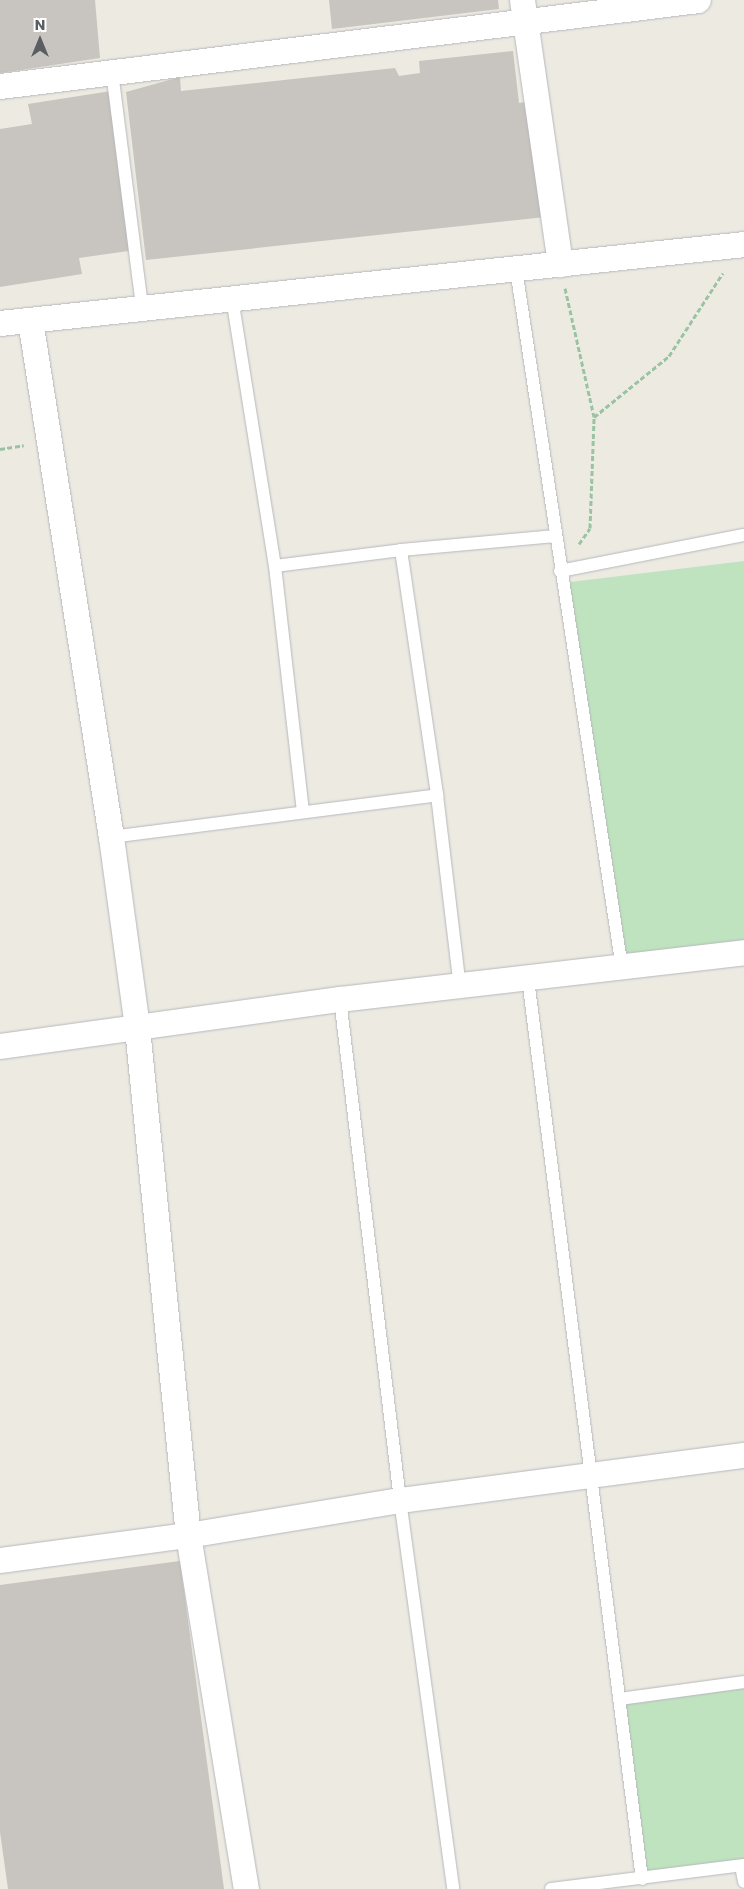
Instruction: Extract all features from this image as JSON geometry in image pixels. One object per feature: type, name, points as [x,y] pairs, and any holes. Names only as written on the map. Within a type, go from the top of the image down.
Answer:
[{"type":"street","points":[[0,86],[112,72],[523,11],[698,0]]},
{"type":"street","points":[[523,11],[560,264]]},
{"type":"street","points":[[0,323],[743,244]]},
{"type":"street","points":[[30,320],[111,837],[137,1028],[188,1534],[246,1889]]},
{"type":"street","points":[[0,1046],[340,999],[460,987],[744,952]]},
{"type":"street","points":[[0,1560],[188,1534],[400,1500],[593,1473],[744,1455]]},
{"type":"lane","points":[[112,72],[142,307]]},
{"type":"lane","points":[[516,269],[560,572],[622,968]]},
{"type":"lane","points":[[232,298],[275,566],[303,810]]},
{"type":"lane","points":[[560,572],[744,535]]},
{"type":"lane","points":[[275,566],[401,550],[555,536]]},
{"type":"lane","points":[[401,550],[437,795],[460,987]]},
{"type":"lane","points":[[111,837],[303,810],[437,795]]},
{"type":"lane","points":[[528,979],[593,1473],[642,1879]]},
{"type":"lane","points":[[340,999],[400,1500],[453,1889]]},
{"type":"lane","points":[[620,1700],[744,1682]]},
{"type":"lane","points":[[551,1889],[743,1866],[744,1882]]},
{"type":"path","points":[[594,417],[669,356],[743,244]]},
{"type":"path","points":[[560,264],[594,417],[590,528],[560,572]]},
{"type":"green space","points":[[744,561],[744,952],[622,968],[562,583]]},
{"type":"green space","points":[[744,1682],[744,1865],[642,1879],[620,1700]]},
{"type":"building","points":[[0,0],[95,0],[100,58],[0,73]]},
{"type":"building","points":[[329,0],[498,0],[499,9],[332,29]]},
{"type":"building","points":[[513,51],[519,103],[533,101],[545,217],[146,260],[126,92],[180,77],[181,91],[395,68],[399,76],[420,73],[419,61]]},
{"type":"building","points":[[111,91],[135,250],[79,258],[82,274],[0,287],[0,129],[32,124],[28,104]]},
{"type":"building","points":[[180,1561],[224,1889],[8,1889],[0,1832],[0,1585]]}]
